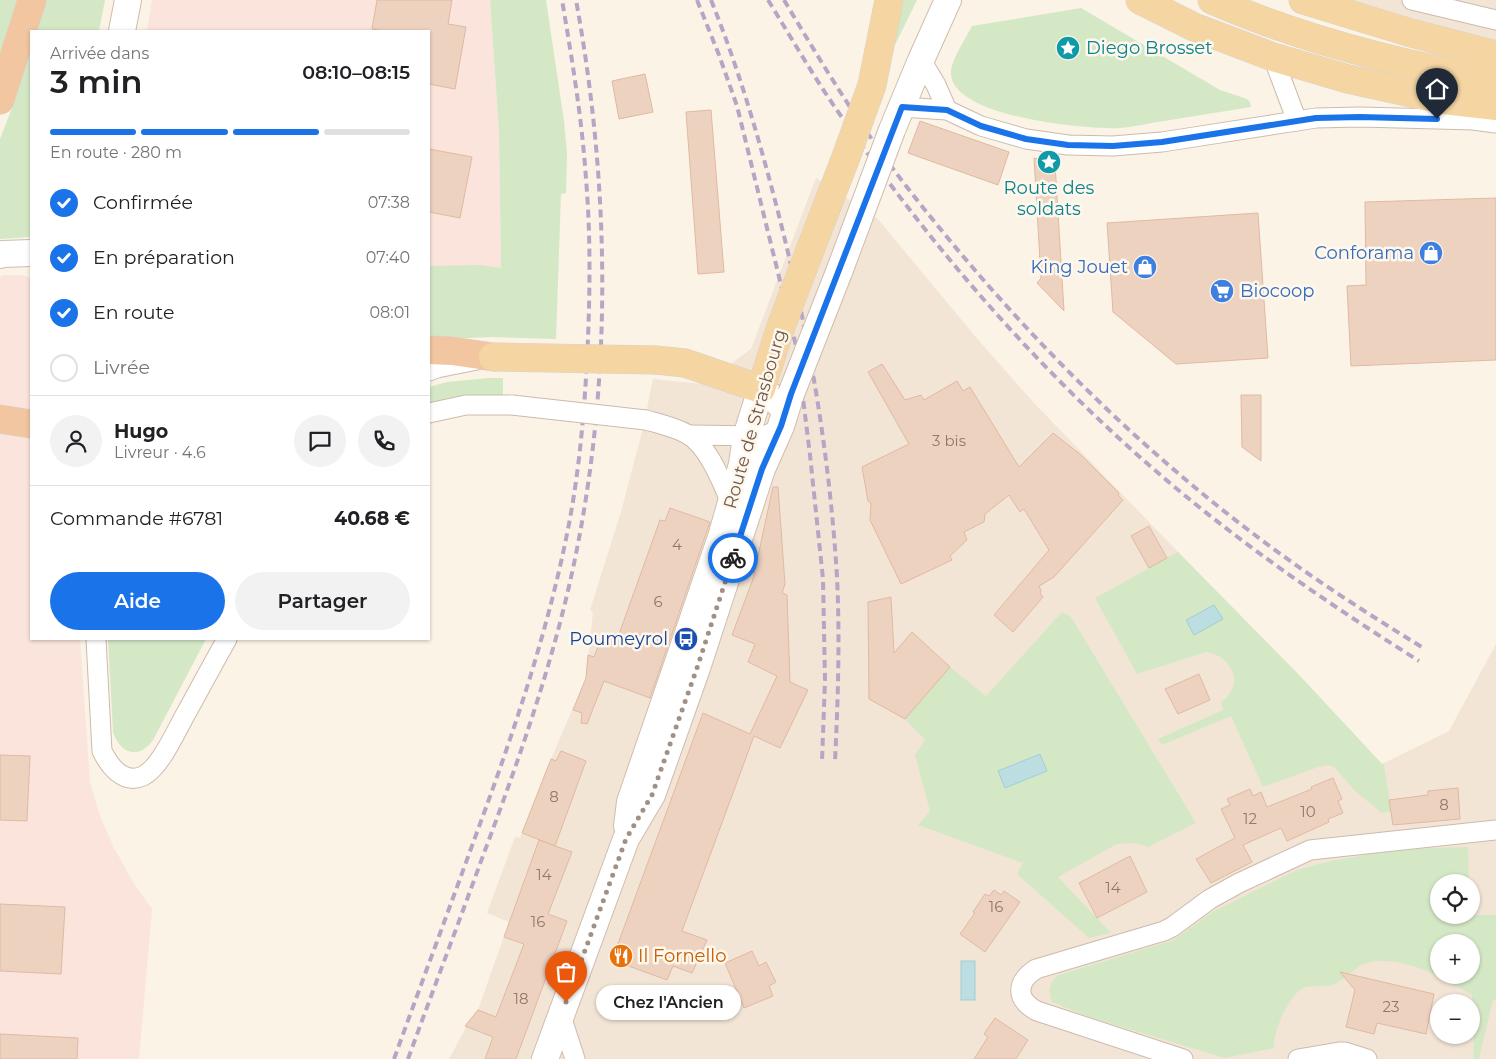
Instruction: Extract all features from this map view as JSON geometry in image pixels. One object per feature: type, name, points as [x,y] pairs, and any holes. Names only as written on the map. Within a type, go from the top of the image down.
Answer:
[{"type":"highway","points":[[0,100],[32,0]]},
{"type":"highway","points":[[430,350],[452,351],[492,357]]},
{"type":"highway","points":[[0,419],[30,424]]},
{"type":"highway","points":[[0,436],[30,438]]},
{"type":"main road","points":[[122,30],[128,0]]},
{"type":"main road","name":"Route de Strasbourg","points":[[626,839],[630,802],[721,537],[742,464],[746,437],[780,328],[872,85],[889,0]]},
{"type":"main road","name":"Route de Strasbourg","points":[[545,1059],[626,839],[652,795],[706,642],[762,469],[781,426],[791,394],[897,119],[948,0]]},
{"type":"main road","points":[[1140,0],[1194,27],[1273,57],[1348,79],[1443,100],[1496,106]]},
{"type":"main road","points":[[1212,0],[1248,16],[1309,38],[1377,57],[1496,81]]},
{"type":"main road","points":[[1303,0],[1410,33],[1496,54]]},
{"type":"main road","points":[[0,255],[30,253]]},
{"type":"main road","points":[[492,357],[656,360],[685,363],[761,389],[775,400],[780,408],[781,426]]},
{"type":"street","points":[[1412,0],[1496,20]]},
{"type":"street","points":[[1273,57],[1297,121]]},
{"type":"street","points":[[921,60],[936,85],[947,110]]},
{"type":"street","points":[[897,119],[947,110],[981,126],[1017,137],[1068,145],[1113,146],[1162,142],[1316,118],[1360,117],[1473,120],[1496,123]]},
{"type":"street","points":[[430,371],[492,357]]},
{"type":"street","points":[[430,413],[466,405],[512,405],[646,420],[689,435],[702,447],[718,472],[731,503]]},
{"type":"street","points":[[689,435],[763,436],[774,432],[781,426]]},
{"type":"street","points":[[96,640],[102,751],[109,764],[117,773],[129,778],[141,777],[151,770],[165,751],[226,640]]},
{"type":"street","points":[[165,751],[218,640]]},
{"type":"street","points":[[1183,1059],[1037,1011],[1027,1006],[1021,995],[1021,984],[1027,974],[1036,968],[1168,930],[1210,898],[1310,850],[1496,830]]},
{"type":"street","points":[[561,1016],[575,1059]]},
{"type":"street","points":[[1298,1059],[1345,1052],[1367,1059]]},
{"type":"shaded area","points":[[152,0],[490,0],[499,132],[501,269],[430,268],[430,30],[147,30]]},
{"type":"shaded area","points":[[1310,0],[1496,0],[1496,51]]},
{"type":"shaded area","points":[[816,178],[877,218],[979,341],[1035,404],[1300,676],[1382,764],[1449,731],[1496,644],[1496,1059],[449,1059],[470,1020],[478,1010],[509,922],[487,913],[515,837],[520,838],[586,678],[593,612],[590,610],[621,512],[643,428],[653,379],[703,384],[751,349]]},
{"type":"shaded area","points":[[2,275],[21,275],[30,278],[30,640],[80,640],[90,782],[100,816],[113,846],[133,882],[152,909],[139,1059],[0,1059],[0,277]]},
{"type":"green space","points":[[0,0],[23,0],[0,81]]},
{"type":"green space","points":[[42,0],[105,0],[99,30],[34,30]]},
{"type":"green space","points":[[490,0],[546,0],[567,154],[566,193],[561,194],[556,339],[491,337],[430,340],[430,266],[480,265],[501,268],[499,132]]},
{"type":"green space","points":[[902,0],[917,0],[894,47]]},
{"type":"green space","points":[[1081,8],[1220,90],[1247,99],[1251,107],[1120,128],[1103,128],[1051,123],[994,110],[971,100],[956,87],[951,71],[952,66],[972,26]]},
{"type":"green space","points":[[30,45],[30,237],[0,239],[0,139],[17,95]]},
{"type":"green space","points":[[503,378],[503,397],[430,405],[430,387],[447,382]]},
{"type":"green space","points":[[1178,552],[1384,764],[1391,811],[1382,813],[1355,791],[1334,767],[1328,765],[1263,787],[1231,716],[1162,745],[1158,739],[1223,710],[1221,702],[1233,688],[1233,672],[1223,659],[1206,652],[1137,674],[1095,598]]},
{"type":"green space","points":[[1062,612],[1071,617],[1196,823],[1148,847],[1136,843],[1117,844],[1058,877],[1111,933],[1089,938],[1017,874],[1023,863],[918,825],[930,811],[915,755],[925,740],[905,719],[950,667],[986,696]]},
{"type":"green space","points":[[108,640],[205,640],[153,740],[148,746],[136,752],[130,752],[120,745],[113,732]]},
{"type":"green space","points":[[1468,847],[1469,874],[1430,874],[1430,924],[1480,924],[1480,915],[1496,915],[1496,999],[1493,1000],[1479,1059],[1474,1059],[1474,1044],[1480,1044],[1480,994],[1470,994],[1452,984],[1480,984],[1480,934],[1430,934],[1430,973],[1405,964],[1380,961],[1366,963],[1333,985],[1307,987],[1295,995],[1289,1003],[1276,1032],[1274,1048],[1225,1058],[1089,1017],[1052,1002],[1050,987],[1053,980],[1059,975],[1174,940],[1212,912],[1297,870],[1326,862],[1376,853],[1428,848]]},
{"type":"water","points":[[1214,605],[1223,619],[1194,635],[1186,620]]},
{"type":"water","points":[[1040,754],[1047,771],[1005,788],[998,771]]},
{"type":"water","points":[[961,961],[975,961],[975,1000],[961,1000]]},
{"type":"building","points":[[377,0],[452,0],[448,24],[466,27],[455,89],[430,84],[430,30],[372,29]]},
{"type":"building","points":[[645,74],[653,112],[619,119],[612,81]]},
{"type":"building","points":[[711,110],[724,272],[698,274],[686,112]]},
{"type":"building","points":[[920,121],[1009,152],[998,185],[908,153]]},
{"type":"building","points":[[430,149],[472,157],[460,218],[430,212]]},
{"type":"building","points":[[1034,158],[1055,163],[1064,311],[1037,283],[1041,278]]},
{"type":"building","name":"Conforama","points":[[1496,198],[1496,360],[1351,366],[1347,286],[1366,285],[1365,202]]},
{"type":"building","points":[[1258,213],[1268,358],[1176,364],[1113,312],[1107,223]]},
{"type":"building","points":[[882,364],[905,400],[921,395],[924,400],[957,381],[963,391],[970,387],[1019,467],[1053,433],[1081,455],[1119,493],[1118,495],[1123,500],[1054,577],[1039,586],[1043,597],[1013,632],[994,615],[1049,550],[1024,509],[1020,512],[1009,495],[985,514],[984,522],[964,532],[967,540],[950,556],[952,560],[901,584],[870,520],[871,504],[868,501],[862,467],[909,444],[868,372]]},
{"type":"building","points":[[1241,395],[1261,395],[1261,461],[1242,447]]},
{"type":"building","points":[[773,487],[778,487],[785,584],[782,593],[787,595],[790,682],[808,690],[780,748],[754,736],[682,931],[707,940],[692,973],[673,966],[667,980],[612,960],[703,713],[750,734],[777,676],[748,662],[755,644],[732,635],[753,579]]},
{"type":"building","points":[[670,508],[710,522],[650,698],[604,681],[587,724],[581,723],[582,713],[573,710],[586,678],[588,655],[594,657],[602,637],[606,639],[607,634],[618,637],[660,520],[665,521]]},
{"type":"building","points":[[1149,526],[1167,558],[1149,568],[1131,536]]},
{"type":"building","points":[[891,597],[894,653],[912,632],[950,667],[905,719],[869,699],[868,602]]},
{"type":"building","points":[[1199,674],[1210,700],[1178,714],[1165,689]]},
{"type":"building","points":[[561,751],[586,761],[555,846],[522,833],[551,759],[556,761]]},
{"type":"building","points":[[0,755],[30,756],[27,821],[0,820]]},
{"type":"building","points":[[1333,778],[1342,799],[1338,801],[1343,813],[1328,819],[1329,822],[1287,841],[1281,828],[1243,845],[1252,862],[1211,883],[1196,859],[1235,838],[1221,809],[1230,805],[1227,799],[1250,789],[1253,796],[1261,792],[1267,807],[1312,789],[1311,787]]},
{"type":"building","points":[[1458,788],[1460,819],[1393,825],[1389,800],[1428,795],[1428,791]]},
{"type":"building","points":[[539,840],[572,852],[548,914],[567,921],[516,1059],[485,1059],[493,1037],[465,1026],[478,1010],[496,1017],[524,944],[504,937]]},
{"type":"building","points":[[1130,856],[1147,892],[1097,918],[1079,883]]},
{"type":"building","points":[[994,890],[1001,895],[1004,891],[1020,902],[985,952],[960,934],[975,913],[973,912],[985,894],[989,896]]},
{"type":"building","points":[[0,904],[65,907],[61,974],[0,971]]},
{"type":"building","points":[[752,951],[759,966],[766,962],[776,982],[769,986],[773,996],[744,1008],[725,963]]},
{"type":"building","points":[[1340,972],[1434,994],[1430,994],[1430,1014],[1426,1034],[1377,1023],[1374,1034],[1346,1027],[1355,990]]},
{"type":"building","points":[[995,1018],[1028,1040],[1016,1059],[974,1059],[988,1037],[984,1034]]},
{"type":"building","points":[[0,1034],[78,1038],[77,1059],[0,1059]]},
{"type":"railway","points":[[394,1059],[527,688],[550,609],[572,508],[586,381],[589,247],[588,202],[582,134],[562,0]]},
{"type":"railway","points":[[408,1059],[532,719],[562,616],[584,510],[594,437],[600,365],[601,218],[588,72],[576,0]]},
{"type":"railway","points":[[697,0],[737,106],[797,350],[823,579],[825,680],[822,761]]},
{"type":"railway","points":[[711,0],[737,70],[766,165],[795,285],[822,430],[837,577],[838,669],[835,761]]},
{"type":"railway","points":[[768,0],[841,116],[920,223],[962,275],[1052,373],[1099,420],[1199,507],[1307,587],[1419,661]]},
{"type":"railway","points":[[784,0],[856,116],[903,182],[986,282],[1029,331],[1074,377],[1169,466],[1219,507],[1309,574],[1425,649]]},
{"type":"way so far","points":[[566,1002],[626,839],[652,795],[709,633],[733,558]]},
{"type":"place","name":"Diego Brosset","points":[[1068,48]]},
{"type":"place","name":"Route des soldats","points":[[1049,162]]},
{"type":"place","name":"Conforama","points":[[1431,253]]},
{"type":"place","name":"King Jouet","points":[[1145,267]]},
{"type":"place","name":"Biocoop","points":[[1222,291]]},
{"type":"place","name":"Poumeyrol","points":[[686,639]]},
{"type":"place","name":"Il Fornello","points":[[621,956]]},
{"type":"place","name":"Chez l'Ancien","points":[[566,1002]]},
{"type":"route","points":[[733,558],[762,469],[781,426],[791,394],[902,107],[947,110],[981,126],[1026,139],[1068,145],[1113,146],[1162,142],[1316,118],[1437,119]]}]
